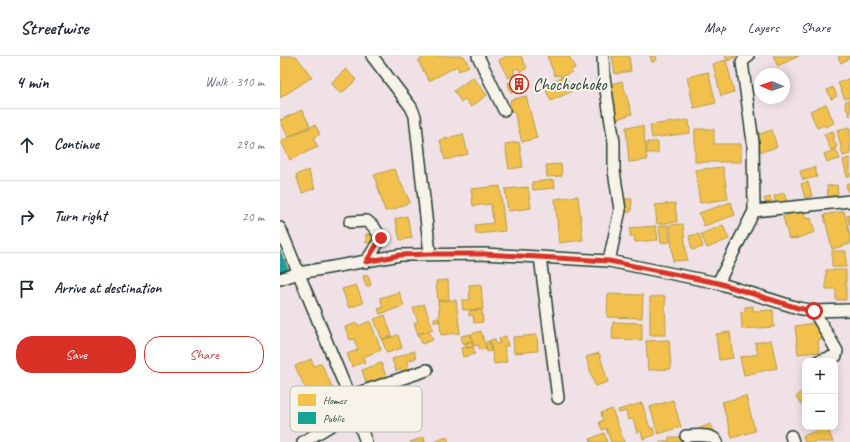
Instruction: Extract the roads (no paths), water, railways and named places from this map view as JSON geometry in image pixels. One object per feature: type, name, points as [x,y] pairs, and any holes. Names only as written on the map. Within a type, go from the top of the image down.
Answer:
[{"type":"street","points":[[372,56],[411,107],[415,116],[430,254]]},
{"type":"street","points":[[478,56],[504,110]]},
{"type":"street","points":[[603,56],[604,77],[613,135],[614,171],[620,210],[609,261]]},
{"type":"street","points":[[718,283],[754,211],[753,142],[742,62],[748,56]]},
{"type":"street","points":[[754,211],[850,201]]},
{"type":"street","points":[[350,222],[367,221],[374,227],[381,238],[366,262]]},
{"type":"street","points":[[280,228],[345,386]]},
{"type":"street","points":[[280,279],[299,273],[400,255],[484,254],[540,257],[609,261],[718,283],[798,308],[814,311],[850,310]]},
{"type":"street","points":[[540,257],[558,398]]},
{"type":"street","points":[[814,311],[837,351],[836,356],[829,358]]},
{"type":"street","points":[[379,386],[426,370]]},
{"type":"street","points":[[303,442],[320,432]]},
{"type":"street","points":[[362,432],[366,442]]},
{"type":"street","points":[[686,436],[712,437],[716,439],[717,442]]},
{"type":"place","name":"Chochochoko","points":[[519,84]]}]
